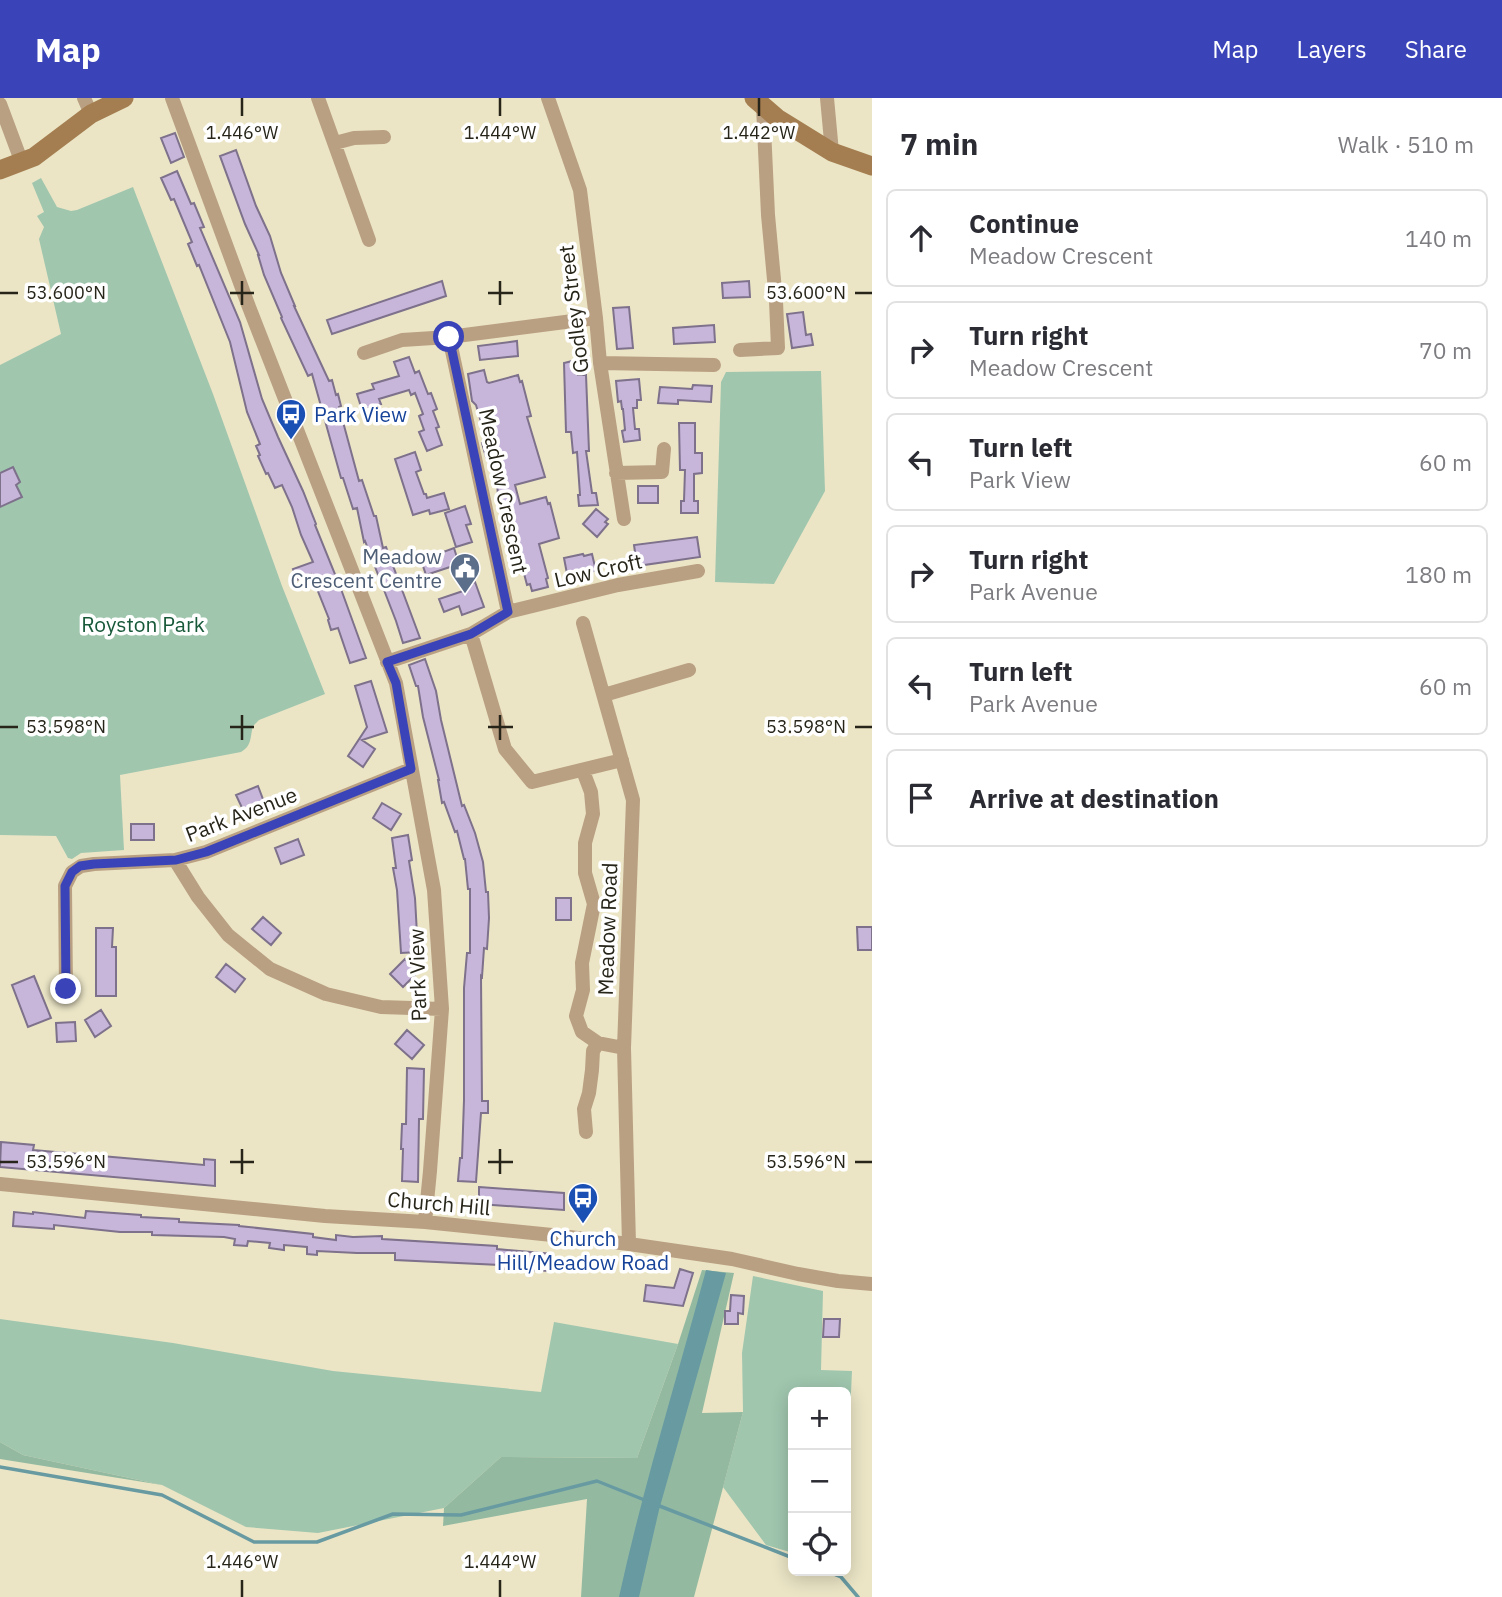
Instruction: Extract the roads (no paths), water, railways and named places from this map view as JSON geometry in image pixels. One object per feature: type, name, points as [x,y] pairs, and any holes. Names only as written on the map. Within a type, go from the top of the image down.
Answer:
[{"type":"main road","points":[[0,170],[34,157],[88,106],[124,98]]},
{"type":"main road","points":[[759,102],[777,118],[832,152],[872,166]]},
{"type":"street","name":"Park View","points":[[172,98],[249,307],[396,683],[434,890],[442,1009],[425,1222]]},
{"type":"street","points":[[318,98],[369,240]]},
{"type":"street","name":"Godley Street","points":[[548,98],[580,190],[600,363],[624,519]]},
{"type":"street","points":[[827,98],[832,152]]},
{"type":"street","points":[[740,350],[778,348],[759,102]]},
{"type":"street","points":[[0,104],[22,163]]},
{"type":"street","points":[[335,143],[354,138],[384,137]]},
{"type":"street","points":[[363,353],[402,340],[449,337],[596,318]]},
{"type":"street","name":"Meadow Crescent","points":[[449,337],[508,612]]},
{"type":"street","points":[[600,363],[714,365]]},
{"type":"street","points":[[616,473],[663,479],[664,449]]},
{"type":"street","name":"Low Croft","points":[[508,612],[618,585],[698,571]]},
{"type":"street","points":[[387,662],[471,634],[508,612]]},
{"type":"street","name":"Meadow Road","points":[[583,623],[633,800],[624,1048],[629,1244]]},
{"type":"street","points":[[471,634],[505,749],[532,782],[622,760]]},
{"type":"street","points":[[604,695],[689,670]]},
{"type":"street","name":"Park Avenue","points":[[66,989],[65,886],[72,872],[80,866],[176,860],[218,847],[411,769]]},
{"type":"street","points":[[583,771],[591,792],[593,814],[585,843],[585,873],[594,904],[582,963],[583,990],[576,1016],[582,1032],[598,1043],[624,1048]]},
{"type":"street","points":[[176,860],[198,897],[228,935],[270,969],[326,994],[381,1007],[442,1009]]},
{"type":"street","points":[[586,1132],[584,1109],[589,1093],[593,1051],[598,1043]]},
{"type":"street","name":"Church Hill","points":[[0,1184],[325,1216],[425,1222],[629,1244],[732,1259],[838,1281],[872,1284]]},
{"type":"water","points":[[706,1270],[726,1273],[659,1510],[639,1597],[619,1597],[649,1474]]},
{"type":"waterway","points":[[0,1467],[162,1495],[254,1542],[317,1542],[393,1514],[461,1515],[597,1481],[647,1501]]},
{"type":"waterway","points":[[657,1505],[788,1556]]},
{"type":"waterway","points":[[838,1576],[858,1597]]},
{"type":"place","name":"Park View","points":[[291,441]]},
{"type":"place","name":"Meadow Crescent Centre","points":[[465,595]]},
{"type":"place","name":"Church Hill/Meadow Road","points":[[583,1225]]},
{"type":"park label","name":"Royston Park","points":[[143,624]]}]
